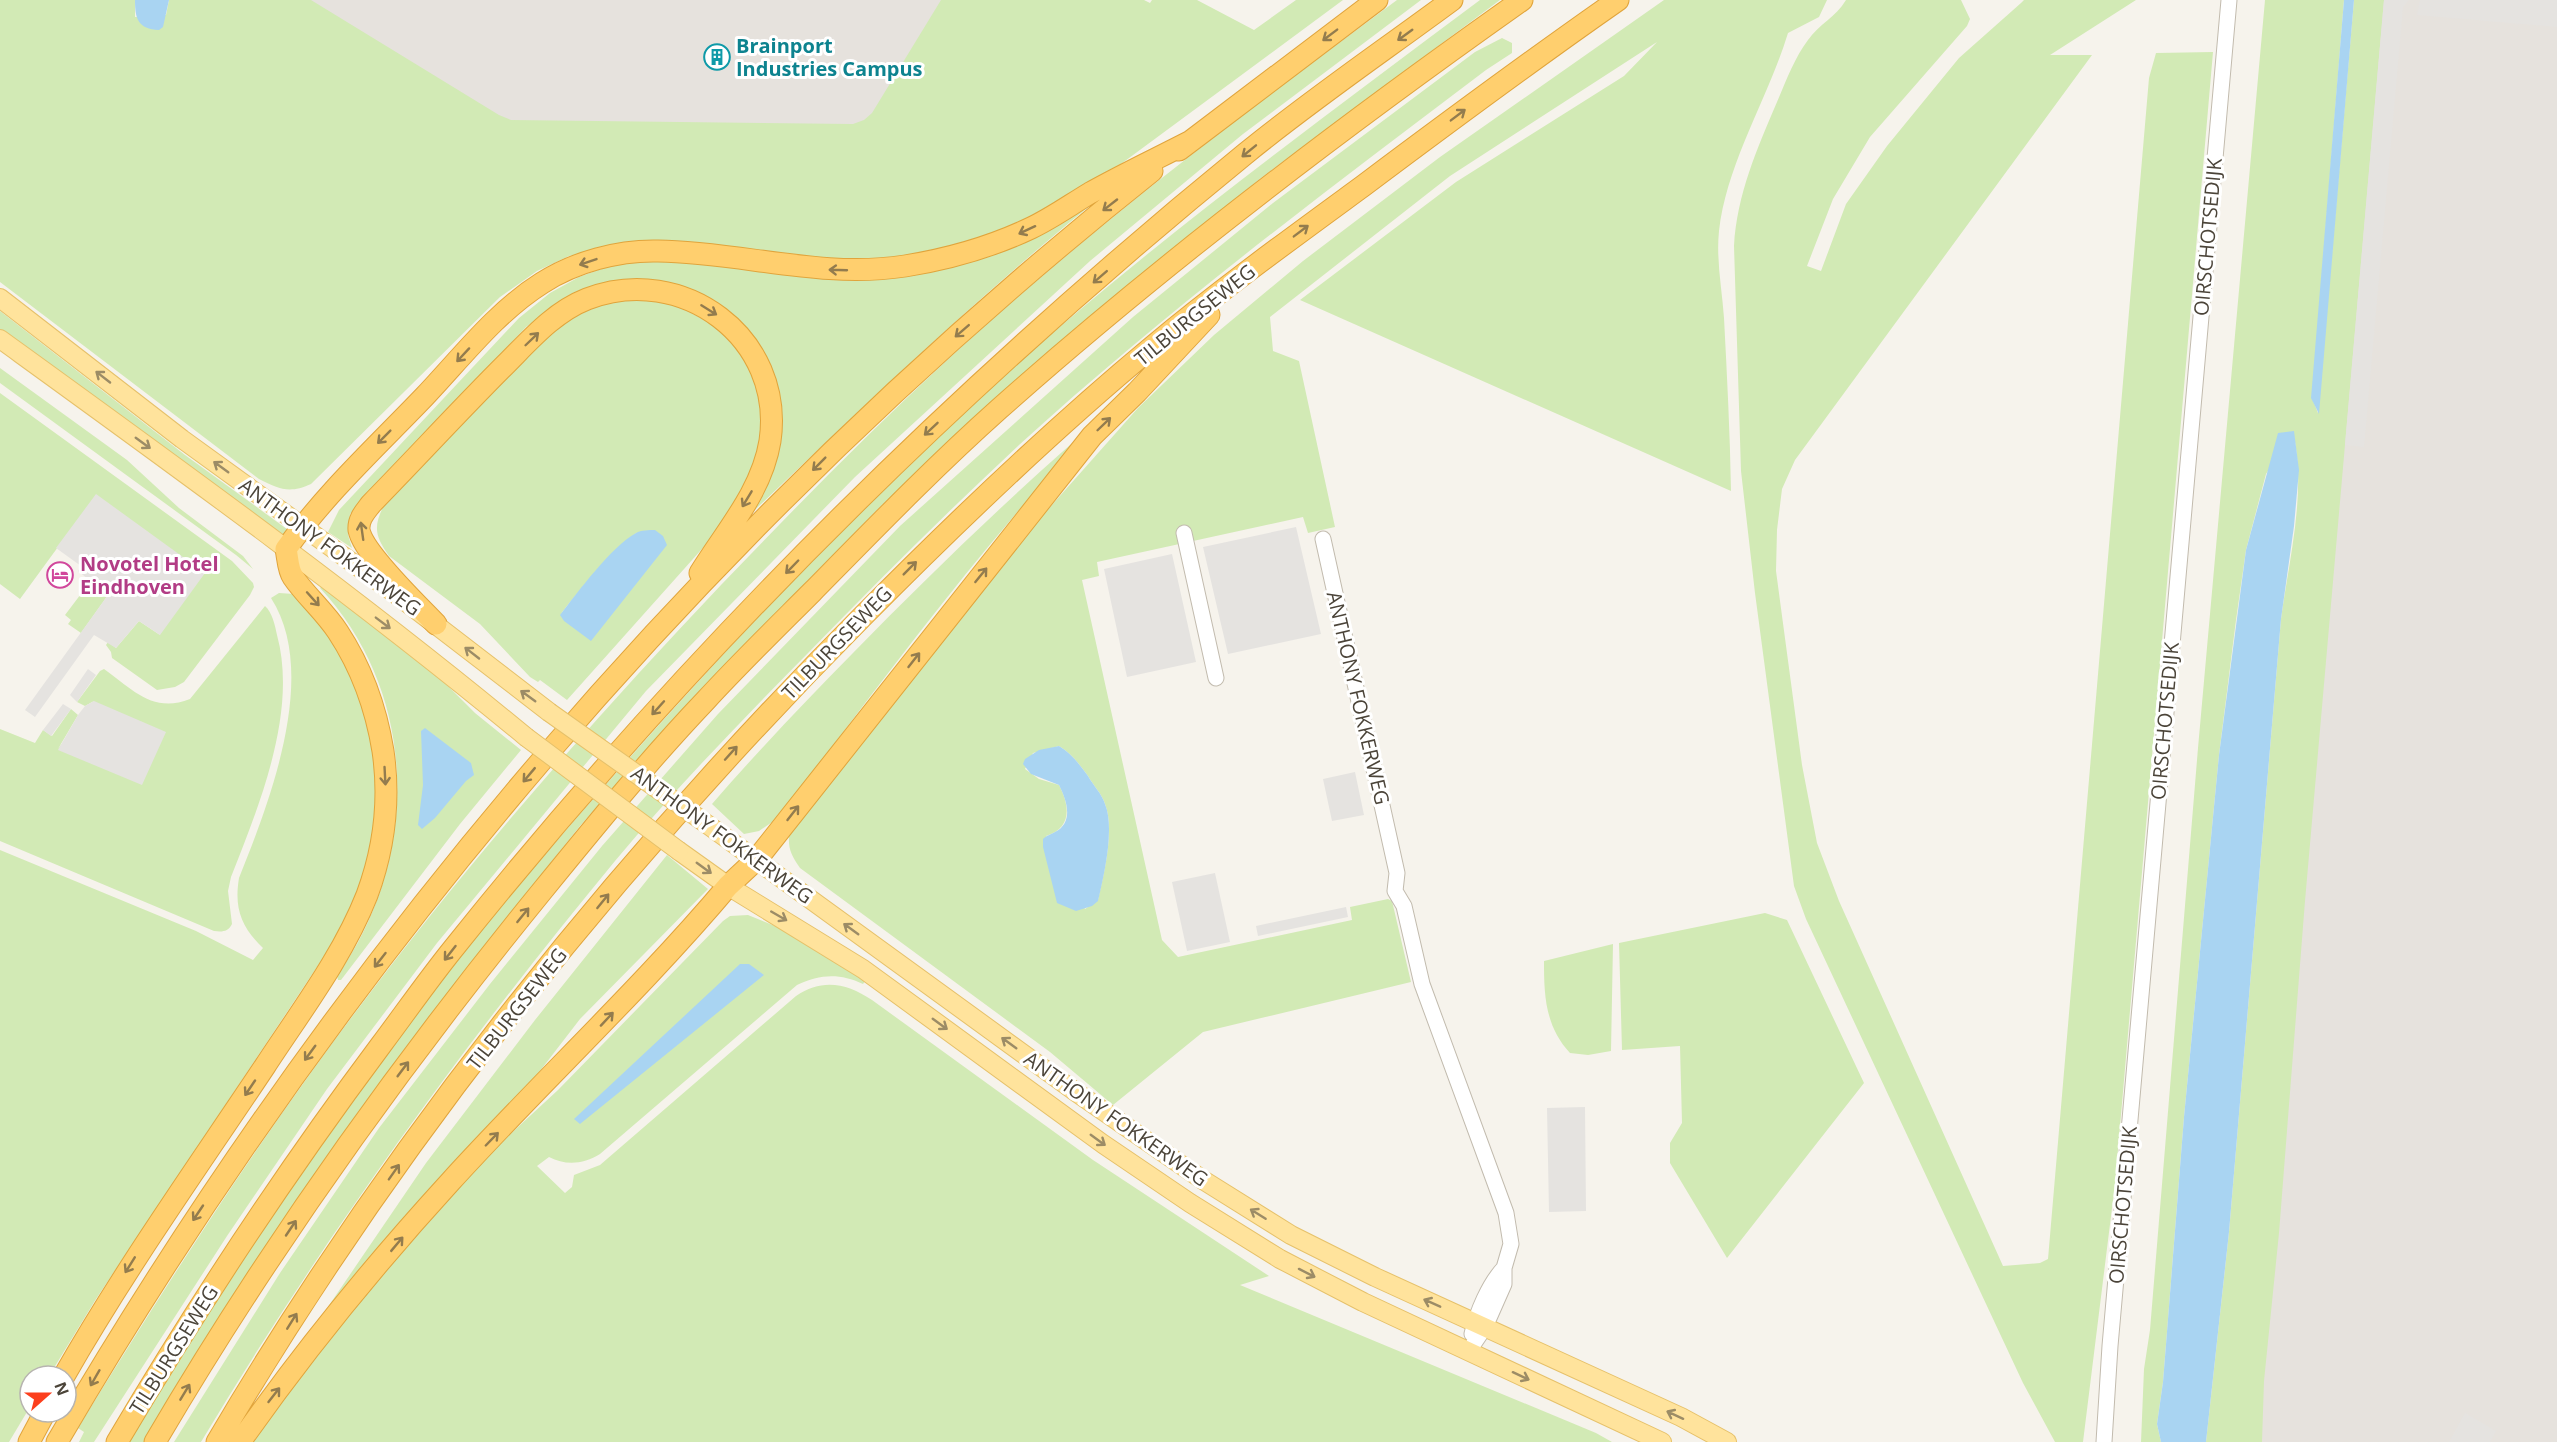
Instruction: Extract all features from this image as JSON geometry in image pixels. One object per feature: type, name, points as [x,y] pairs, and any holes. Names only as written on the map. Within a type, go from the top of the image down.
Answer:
[{"type":"highway","points":[[57,1442],[124,1328],[199,1212],[344,1006],[528,776],[679,606],[831,452],[938,351],[1072,235],[1189,142],[1377,0]]},
{"type":"highway","name":"TILBURGSEWEG","points":[[117,1442],[167,1357],[228,1263],[348,1089],[457,944],[566,812],[683,679],[867,489],[973,389],[1248,151],[1452,0]]},
{"type":"highway","name":"TILBURGSEWEG","points":[[155,1442],[237,1310],[373,1108],[476,972],[589,834],[704,701],[888,514],[1058,357],[1266,188],[1522,0]]},
{"type":"highway","name":"TILBURGSEWEG","points":[[217,1442],[310,1292],[517,1006],[630,868],[744,739],[923,555],[1032,452],[1153,346],[1254,266],[1535,58],[1618,0]]},
{"type":"highway","points":[[71,1364],[137,1255],[176,1200],[338,953],[363,905],[374,875],[381,844],[386,790],[376,717],[362,678],[342,638],[319,606],[291,575],[286,549],[344,478],[509,309],[543,282],[574,267],[624,253],[655,251],[698,253],[802,267],[846,270],[903,267],[944,259],[990,245],[1031,228],[1090,193],[1189,142]]},
{"type":"highway","points":[[240,1442],[338,1313],[451,1180],[567,1062],[728,886],[757,860],[1092,436],[1137,392],[1254,266]]},
{"type":"highway","points":[[436,624],[368,549],[359,531],[362,516],[490,380],[554,319],[586,299],[630,289],[673,294],[696,302],[718,316],[735,331],[751,352],[760,368],[769,396],[770,441],[756,485],[679,606]]},
{"type":"highway","points":[[29,1442],[39,1424]]},
{"type":"main road","name":"ANTHONY FOKKERWEG","points":[[0,298],[182,439],[436,624],[549,712],[1073,1090],[1203,1180],[1291,1234],[1375,1277],[1681,1418],[1727,1442]]},
{"type":"main road","name":"ANTHONY FOKKERWEG","points":[[0,339],[286,549],[450,674],[526,737],[728,886],[863,969],[1103,1144],[1238,1233],[1322,1281],[1662,1442]]},
{"type":"street","name":"OIRSCHOTSEDIJK","points":[[2104,1442],[2112,1322],[2229,0]]},
{"type":"street","points":[[1184,533],[1216,678]]},
{"type":"street","name":"ANTHONY FOKKERWEG","points":[[1323,539],[1397,873],[1395,891],[1404,906],[1422,984],[1506,1213],[1511,1244],[1504,1268],[1504,1284],[1480,1325],[1468,1352]]},
{"type":"shaded area","points":[[305,0],[947,0],[869,129],[502,123]]},
{"type":"shaded area","points":[[2378,0],[2557,0],[2557,1442],[2257,1442]]},
{"type":"shaded area","points":[[2384,0],[2409,0],[2403,7],[2364,447],[2345,445]]},
{"type":"shaded area","points":[[2420,0],[2557,0],[2557,27],[2417,15]]},
{"type":"shaded area","points":[[96,494],[205,573],[160,635],[139,621],[116,648],[94,635],[35,717],[25,710],[108,595],[78,571],[81,566],[56,548]]},
{"type":"shaded area","points":[[1296,527],[1321,634],[1228,654],[1203,547]]},
{"type":"shaded area","points":[[1172,554],[1196,662],[1127,677],[1104,569]]},
{"type":"shaded area","points":[[88,669],[96,675],[77,702],[70,695]]},
{"type":"shaded area","points":[[94,701],[166,732],[142,785],[58,750],[78,715],[85,706]]},
{"type":"shaded area","points":[[63,704],[71,709],[51,736],[43,730]]},
{"type":"shaded area","points":[[1355,772],[1364,815],[1332,821],[1323,779]]},
{"type":"shaded area","points":[[1215,873],[1230,942],[1187,951],[1172,882]]},
{"type":"shaded area","points":[[1346,907],[1348,917],[1258,936],[1256,926]]},
{"type":"shaded area","points":[[1585,1107],[1586,1211],[1549,1212],[1547,1108]]},
{"type":"shaded area","points":[[2465,1413],[2496,1431],[2490,1442],[2449,1442]]},
{"type":"green space","points":[[0,0],[135,0],[135,17],[166,15],[169,0],[311,0],[499,115],[511,120],[853,124],[864,120],[872,113],[941,0],[1144,0],[1150,3],[1152,0],[1197,0],[1254,30],[1296,0],[1343,0],[1087,189],[1001,235],[877,264],[625,245],[569,256],[537,271],[500,297],[311,484],[296,489],[284,489],[259,479],[0,282]]},
{"type":"green space","points":[[1397,0],[1421,0],[1243,134],[1090,261],[855,477],[646,691],[437,943],[327,1089],[227,1236],[94,1442],[79,1442],[84,1432],[78,1428],[191,1249],[279,1117],[406,946],[507,822],[612,702],[831,472],[915,390],[998,314],[1166,175]]},
{"type":"green space","points":[[1480,0],[1500,0],[1261,178],[1116,296],[988,407],[880,507],[696,694],[580,826],[468,966],[358,1112],[258,1258],[186,1370],[144,1442],[129,1442],[262,1230],[379,1062],[478,935],[546,853],[660,723],[748,628],[931,443],[1039,345],[1225,193]]},
{"type":"green space","points":[[1664,0],[1827,0],[1819,17],[1788,33],[1780,58],[1739,155],[1723,205],[1718,253],[1724,318],[1731,491],[1300,300],[1456,182],[1624,76],[1657,42],[1450,176],[1270,317],[1273,351],[1299,361],[1335,527],[1308,533],[1303,517],[1097,562],[1099,576],[1082,580],[1162,940],[1178,957],[1352,920],[1350,907],[1388,899],[1392,901],[1411,982],[1203,1032],[1113,1105],[1050,1052],[800,868],[790,850],[790,829],[972,595],[1138,408],[1214,335],[1303,261],[1440,157]],"holes":[[[1059,746],[1088,776],[1102,797],[1108,814],[1108,852],[1098,900],[1085,909],[1046,836],[1061,828],[1064,822],[1067,808],[1063,793],[1059,785],[1039,779],[1025,769],[1033,753]]]},
{"type":"green space","points":[[1846,0],[1961,0],[1970,19],[1967,26],[1870,137],[1833,199],[1807,266],[1821,271],[1846,204],[1887,146],[1959,58],[2024,0],[2136,0],[2050,55],[2092,55],[1795,460],[1782,489],[1777,530],[1776,571],[1802,765],[1817,843],[1839,901],[2003,1266],[2040,1263],[2048,1259],[2149,78],[2156,53],[2213,52],[2115,1184],[2083,1442],[2055,1442],[2023,1383],[1806,919],[1794,886],[1741,471],[1734,246],[1739,208],[1749,172],[1791,70],[1812,34]]},
{"type":"green space","points":[[2265,0],[2344,0],[2312,398],[2318,413],[2354,0],[2384,0],[2305,901],[2279,1233],[2264,1381],[2262,1442],[2206,1442],[2229,1232],[2281,619],[2295,526],[2298,478],[2293,432],[2266,474],[2246,550],[2219,755],[2184,1117],[2163,1382],[2157,1424],[2161,1442],[2141,1442],[2144,1369],[2150,1330],[2198,748]]},
{"type":"green space","points":[[1502,38],[1512,43],[1512,53],[1486,70],[1248,252],[1132,346],[1019,445],[887,573],[759,703],[615,861],[449,1072],[296,1291],[201,1442],[174,1442],[280,1273],[379,1128],[490,984],[602,846],[718,714],[900,526],[1133,317],[1273,203],[1475,52]]},
{"type":"green space","points":[[1112,188],[967,311],[736,528],[759,488],[769,378],[687,293],[557,306],[526,327],[350,514],[348,535],[352,548],[328,532],[339,510],[519,318],[550,293],[579,277],[626,260],[959,261]]},
{"type":"green space","points":[[663,298],[731,334],[762,392],[761,452],[726,522],[567,700],[540,680],[538,682],[530,677],[480,624],[389,556],[378,537],[377,526],[384,505],[558,324],[597,303]],"holes":[[[637,532],[560,615],[596,572]]]},
{"type":"green space","points":[[0,311],[185,455],[291,532],[287,538],[0,329]]},
{"type":"green space","points":[[0,368],[127,460],[179,508],[243,556],[253,569],[0,383]]},
{"type":"green space","points":[[0,393],[232,561],[253,583],[254,587],[250,595],[184,682],[175,687],[157,690],[112,658],[106,645],[108,642],[116,648],[139,621],[160,635],[96,495],[20,599],[0,584]]},
{"type":"green space","points":[[1108,412],[1063,460],[978,559],[778,818],[759,831],[744,834],[712,804],[798,709],[914,592],[1009,500]]},
{"type":"green space","points":[[90,582],[108,595],[81,633],[68,624],[71,620],[65,615]]},
{"type":"green space","points":[[322,586],[442,680],[475,713],[521,750],[460,824],[341,980],[338,980],[337,976],[364,930],[383,881],[394,830],[397,778],[391,727],[377,677],[353,631],[320,588]]},
{"type":"green space","points":[[279,593],[294,594],[319,621],[339,652],[355,686],[367,722],[374,759],[376,796],[373,833],[365,869],[348,912],[327,952],[96,1299],[56,1364],[18,1364],[20,1424],[9,1442],[0,1442],[0,850],[196,931],[253,960],[263,948],[244,925],[238,899],[239,878],[264,813],[275,776],[285,738],[290,700],[291,663],[285,629],[271,598]]},
{"type":"green space","points":[[265,606],[271,615],[277,635],[282,665],[283,695],[279,727],[263,790],[231,877],[228,891],[232,924],[229,929],[214,931],[0,841],[0,729],[35,743],[43,730],[52,736],[71,709],[78,715],[58,749],[94,701],[85,706],[77,702],[100,671],[104,669],[134,691],[154,701],[177,703],[190,699]]},
{"type":"green space","points":[[667,855],[708,889],[580,1019],[533,1080],[287,1367],[426,1163],[535,1020]]},
{"type":"green space","points":[[1765,913],[1787,920],[1864,1083],[1727,1258],[1670,1163],[1670,1143],[1682,1123],[1680,1046],[1622,1050],[1619,943]]},
{"type":"green space","points":[[748,915],[785,930],[866,980],[863,984],[855,980],[830,976],[797,985],[600,1154],[575,1163],[562,1162],[549,1157],[537,1166],[565,1193],[572,1187],[574,1175],[600,1165],[796,996],[806,990],[825,985],[844,987],[872,1000],[1093,1160],[1269,1276],[1240,1285],[1596,1433],[1612,1442],[247,1442],[342,1316],[478,1164],[558,1090],[723,921],[730,916]]},
{"type":"green space","points":[[1613,944],[1611,1051],[1588,1055],[1570,1053],[1555,1032],[1551,1021],[1546,998],[1544,961]]},
{"type":"water","points":[[135,0],[169,0],[163,27],[159,30],[142,25],[137,18]]},
{"type":"water","points":[[2344,0],[2354,0],[2319,414],[2311,398]]},
{"type":"water","points":[[2294,431],[2299,470],[2281,619],[2229,1232],[2206,1442],[2161,1442],[2157,1424],[2163,1382],[2184,1117],[2219,755],[2246,550],[2278,433]]},
{"type":"water","points":[[655,530],[663,536],[667,545],[591,641],[564,621],[560,615],[616,548],[638,532]]},
{"type":"water","points":[[425,728],[471,763],[474,775],[422,829],[418,825],[423,785],[421,731]]},
{"type":"water","points":[[1059,746],[1088,776],[1102,797],[1108,814],[1108,852],[1098,901],[1092,906],[1076,911],[1057,903],[1043,847],[1043,839],[1065,823],[1067,811],[1064,798],[1059,785],[1031,774],[1023,764],[1025,759],[1039,750]]},
{"type":"water","points":[[740,964],[749,964],[764,975],[580,1124],[574,1119]]},
{"type":"place","name":"Brainport Industries Campus","points":[[717,57]]},
{"type":"place","name":"Novotel Hotel Eindhoven","points":[[60,575]]}]
